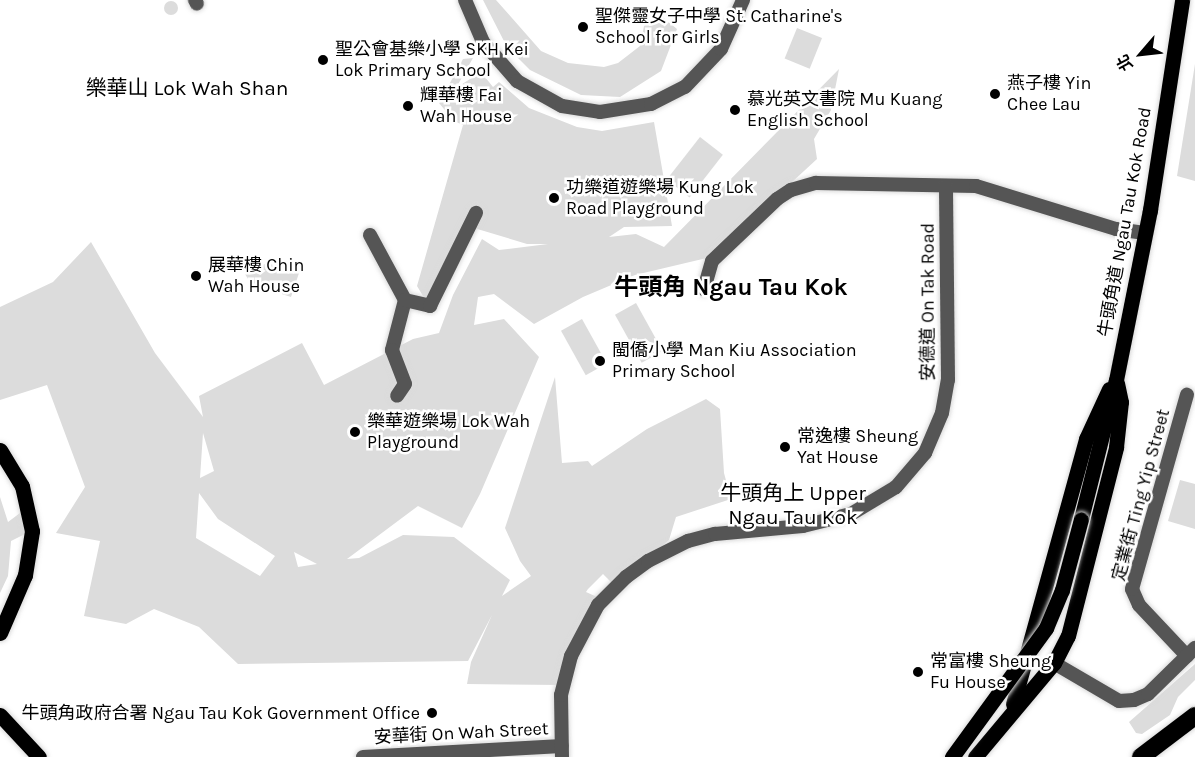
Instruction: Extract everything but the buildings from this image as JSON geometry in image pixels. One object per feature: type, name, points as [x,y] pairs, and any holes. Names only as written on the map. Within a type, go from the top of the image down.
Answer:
[{"type":"highway","points":[[1141,757],[1195,716]]},
{"type":"main road","name":"牛頭角道 Ngau Tau Kok Road","points":[[952,757],[1046,628],[1062,590],[1116,380],[1145,233],[1182,0]]},
{"type":"main road","name":"牛頭角道 Ngau Tau Kok Road","points":[[975,757],[1006,717],[1054,663],[1068,636],[1116,447],[1121,402],[1116,380]]},
{"type":"main road","name":"牛頭角道 Ngau Tau Kok Road","points":[[1006,717],[1023,674],[1086,439],[1103,396],[1116,380]]},
{"type":"main road","points":[[0,450],[22,486],[32,531],[25,575],[0,633]]},
{"type":"main road","points":[[0,716],[39,757]]},
{"type":"street","points":[[465,0],[487,48],[517,81],[550,101],[600,112],[651,104],[685,87],[721,49],[742,0]]},
{"type":"street","points":[[704,289],[712,261],[791,190],[816,183],[976,186],[1070,216],[1145,233]]},
{"type":"street","name":"安德道 On Tak Road","points":[[562,751],[561,695],[576,644],[598,605],[637,568],[701,537],[803,526],[850,514],[896,487],[925,453],[942,413],[948,380],[946,186]]},
{"type":"street","points":[[405,300],[430,306],[476,213]]},
{"type":"street","points":[[370,236],[405,300],[392,350],[405,384],[397,396]]},
{"type":"street","name":"定業街 Ting Yip Street","points":[[1186,394],[1132,589],[1139,605],[1191,652]]},
{"type":"street","points":[[1054,663],[1119,701],[1134,700],[1148,694],[1191,652]]},
{"type":"street","name":"安華街 On Wah Street","points":[[363,757],[562,751]]},
{"type":"shaded area","points":[[483,0],[496,0],[541,51],[568,63],[604,67],[618,63],[640,46],[644,26],[659,14],[677,29],[661,71],[620,97],[581,95],[530,70],[507,47]]},
{"type":"shaded area","points":[[168,1],[174,1],[178,8],[174,15],[168,15],[164,11],[164,5]]},
{"type":"shaded area","points":[[797,28],[822,38],[810,69],[785,59]]},
{"type":"shaded area","points":[[473,58],[456,88],[481,72],[493,87],[499,82],[529,108],[577,127],[602,131],[654,122],[672,226],[624,227],[609,237],[636,234],[664,247],[839,69],[831,110],[814,139],[817,159],[711,257],[635,275],[583,297],[534,324],[494,294],[478,297],[474,325],[504,319],[539,357],[480,494],[462,528],[418,506],[347,559],[359,558],[403,535],[454,537],[510,580],[502,596],[531,576],[520,561],[505,528],[555,377],[562,463],[588,461],[592,466],[647,429],[706,399],[720,409],[724,473],[731,499],[676,517],[669,540],[616,587],[603,574],[588,589],[586,592],[606,601],[562,685],[467,684],[471,662],[492,615],[468,661],[238,664],[199,627],[154,609],[126,624],[84,616],[100,541],[56,533],[85,487],[47,385],[0,400],[0,307],[53,282],[91,242],[155,353],[203,417],[199,396],[302,343],[324,385],[413,339],[439,333],[453,295],[482,239],[499,250],[548,244],[527,244],[474,228],[426,301],[417,286],[463,125],[454,121],[439,103],[463,59]],"holes":[[[203,433],[214,471],[200,478]],[[199,493],[218,519],[275,556],[260,576],[196,538]],[[294,552],[317,564],[298,567]]]},
{"type":"shaded area","points":[[1195,64],[1195,181],[1177,176]]},
{"type":"shaded area","points":[[700,137],[723,155],[690,197],[667,180]]},
{"type":"shaded area","points":[[267,263],[299,273],[291,297],[251,284],[245,274]]},
{"type":"shaded area","points":[[636,303],[663,351],[642,363],[615,315]]},
{"type":"shaded area","points":[[582,319],[607,364],[586,375],[561,331]]},
{"type":"shaded area","points":[[1180,480],[1195,484],[1195,529],[1168,521]]},
{"type":"shaded area","points":[[0,497],[8,522],[24,510],[25,534],[11,541],[8,576],[0,593]]},
{"type":"shaded area","points":[[1195,664],[1195,680],[1178,697],[1170,715],[1142,734],[1136,733],[1129,722]]},
{"type":"place","name":"聖傑靈女子中學 St. Catharine's School for Girls","points":[[583,27]]},
{"type":"place","name":"聖公會基樂小學 SKH Kei Lok Primary School","points":[[323,60]]},
{"type":"place","name":"燕子樓 Yin Chee Lau","points":[[995,94]]},
{"type":"place","name":"輝華樓 Fai Wah House","points":[[408,106]]},
{"type":"place","name":"慕光英文書院 Mu Kuang English School","points":[[735,110]]},
{"type":"place","name":"功樂道遊樂場 Kung Lok Road Playground","points":[[554,198]]},
{"type":"place","name":"展華樓 Chin Wah House","points":[[196,276]]},
{"type":"place","name":"閩僑小學 Man Kiu Association Primary School","points":[[600,361]]},
{"type":"place","name":"樂華遊樂場 Lok Wah Playground","points":[[355,432]]},
{"type":"place","name":"常逸樓 Sheung Yat House","points":[[785,447]]},
{"type":"place","name":"常富樓 Sheung Fu House","points":[[918,672]]},
{"type":"place","name":"牛頭角政府合署 Ngau Tau Kok Government Office","points":[[432,713]]},
{"type":"district","name":"樂華山 Lok Wah Shan","points":[[187,88]]},
{"type":"district","name":"牛頭角 Ngau Tau Kok","points":[[731,288]]},
{"type":"district","name":"牛頭角上 Upper Ngau Tau Kok","points":[[793,505]]}]
